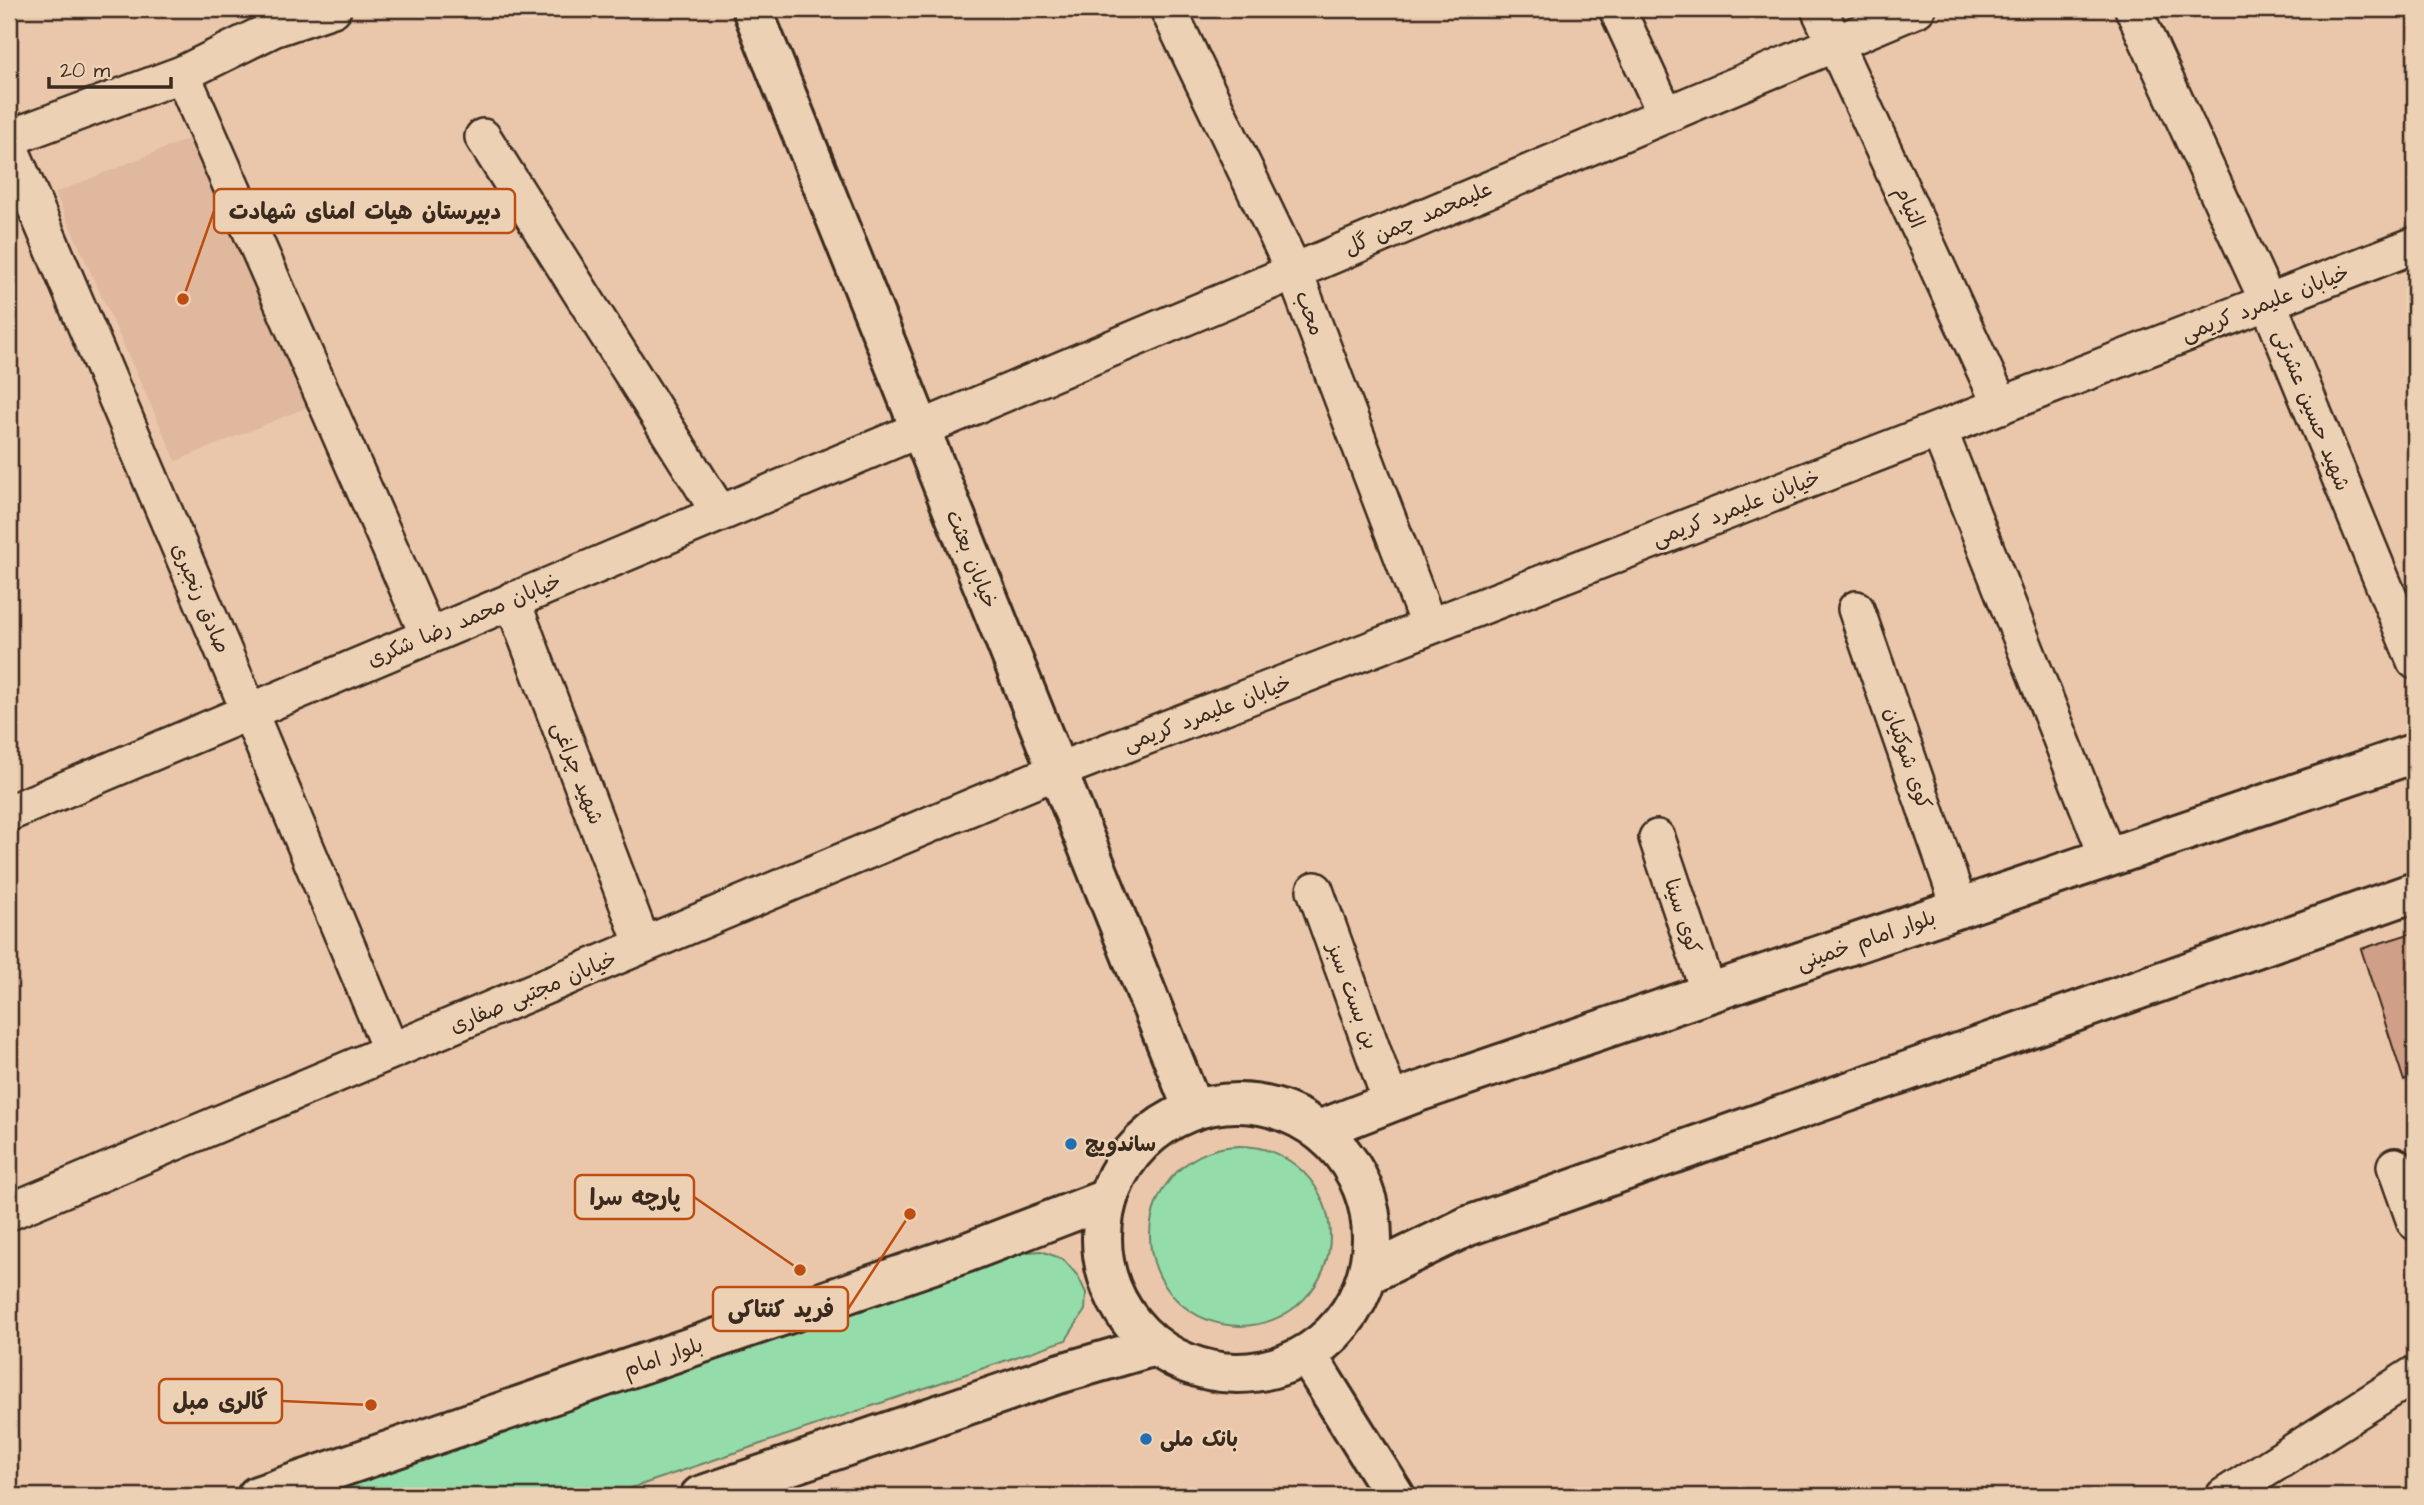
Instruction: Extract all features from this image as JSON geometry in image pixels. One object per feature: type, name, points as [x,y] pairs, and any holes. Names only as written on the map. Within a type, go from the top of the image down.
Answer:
[{"type":"main road","name":"خیابان بعثت","points":[[752,9],[1193,1109]]},
{"type":"main road","name":"بلوار امام خمینی","points":[[1319,1130],[1391,1102],[2415,753]]},
{"type":"main road","points":[[1369,1274],[1468,1226],[2415,892]]},
{"type":"main road","points":[[1236,1102],[1280,1109],[1319,1130],[1348,1158],[1366,1194],[1374,1234],[1369,1274],[1352,1312],[1327,1341],[1307,1354],[1259,1373],[1222,1374],[1187,1364],[1155,1346],[1126,1317],[1108,1280],[1101,1240],[1106,1199],[1125,1160],[1155,1129],[1193,1109],[1236,1102]]},
{"type":"main road","name":"بلوار امام","points":[[257,1496],[965,1253],[1106,1199]]},
{"type":"main road","points":[[700,1496],[1058,1374],[1155,1346]]},
{"type":"main road","points":[[1307,1354],[1395,1496]]},
{"type":"street","points":[[9,138],[182,74],[269,19],[333,9]]},
{"type":"street","name":"محب","points":[[1168,9],[1294,271],[1429,627]]},
{"type":"street","points":[[1617,9],[1666,115]]},
{"type":"street","name":"التیام","points":[[1819,9],[2001,406]]},
{"type":"street","name":"علیمحمد چمن گل","points":[[919,428],[1917,9]]},
{"type":"street","name":"شهید حسین عشرتی","points":[[2133,9],[2268,302],[2415,661]]},
{"type":"street","points":[[182,74],[428,635]]},
{"type":"street","points":[[483,137],[719,512]]},
{"type":"street","name":"صادق رنجبری","points":[[9,145],[391,1052]]},
{"type":"street","name":"خیابان علیمرد کریمی","points":[[1057,771],[2415,245]]},
{"type":"street","name":"خیابان محمد رضا شکری","points":[[9,813],[919,428]]},
{"type":"street","points":[[1939,430],[2108,858]]},
{"type":"street","name":"شهید چراغی","points":[[512,600],[643,945]]},
{"type":"street","name":"کوی شوکتیان","points":[[1856,609],[1960,908]]},
{"type":"street","name":"خیابان مجتبی صفاری","points":[[9,1212],[1057,771]]},
{"type":"street","name":"کوی سینا","points":[[1657,838],[1709,993]]},
{"type":"street","name":"بن بست سبز","points":[[1315,890],[1391,1102]]},
{"type":"street","points":[[2395,1166],[2415,1222]]},
{"type":"street","points":[[2230,1495],[2415,1374]]},
{"type":"shaded area","points":[[190,138],[310,406],[176,461],[55,193]]},
{"type":"green space","points":[[1240,1146],[1274,1153],[1303,1173],[1323,1202],[1330,1236],[1323,1270],[1303,1299],[1274,1319],[1240,1326],[1206,1319],[1177,1299],[1157,1270],[1150,1236],[1157,1202],[1177,1173],[1206,1153]]},
{"type":"green space","points":[[1041,1251],[1063,1259],[1078,1276],[1086,1293],[1085,1310],[1066,1340],[608,1496],[308,1496],[1027,1252]]},
{"type":"building","points":[[2415,932],[2415,1076],[2404,1081],[2361,949]]},
{"type":"place","name":"دبیرستان هیات امنای شهادت","points":[[183,299]]},
{"type":"place","name":"ساندویچ","points":[[1071,1144]]},
{"type":"place","name":"فرید کنتاکی","points":[[910,1214]]},
{"type":"place","name":"پارچه سرا","points":[[800,1270]]},
{"type":"place","name":"گالری مبل","points":[[371,1405]]},
{"type":"place","name":"بانک ملی","points":[[1146,1439]]}]
